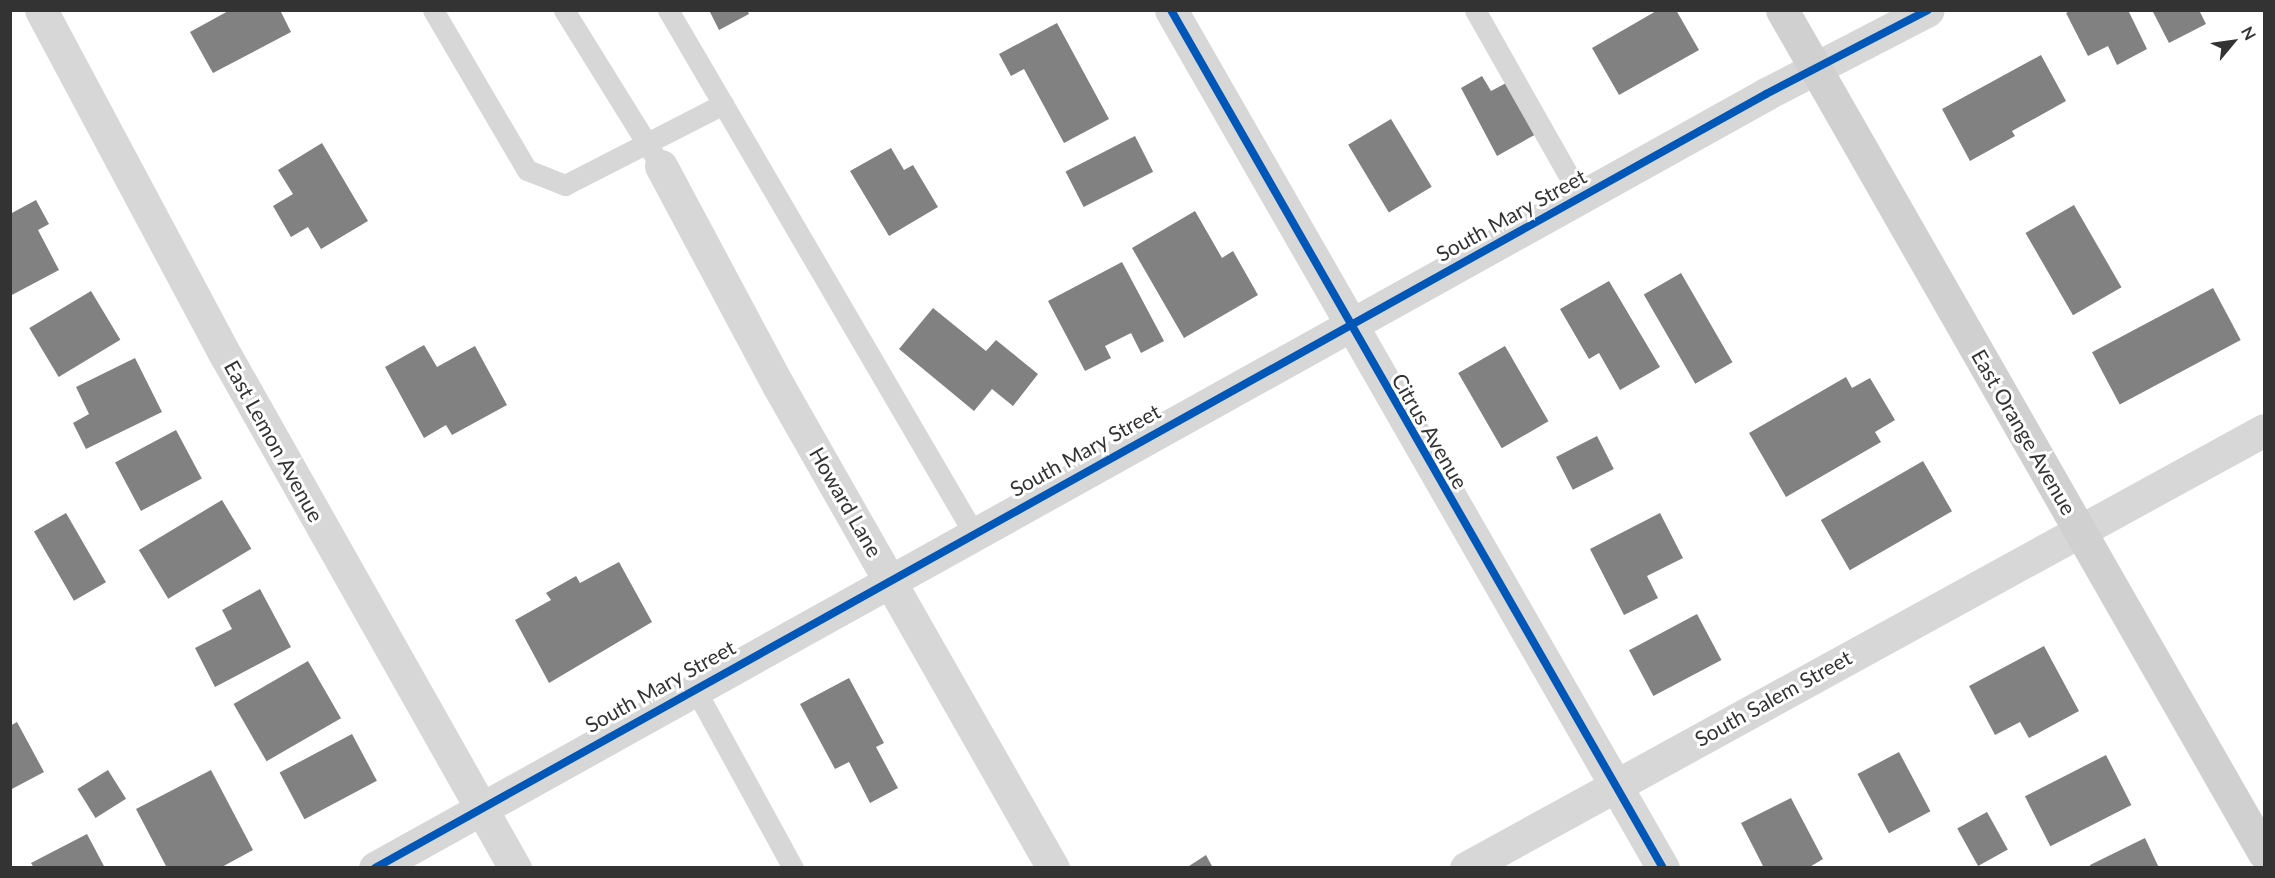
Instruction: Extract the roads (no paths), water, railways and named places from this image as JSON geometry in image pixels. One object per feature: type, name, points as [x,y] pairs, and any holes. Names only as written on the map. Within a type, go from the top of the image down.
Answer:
[{"type":"main road","name":"East Orange Avenue","points":[[1782,10],[2265,853]]},
{"type":"street","name":"East Lemon Avenue","points":[[41,10],[227,358],[515,867]]},
{"type":"street","name":"Citrus Avenue","points":[[1171,10],[1348,325],[1663,867]]},
{"type":"street","name":"South Mary Street","points":[[375,867],[694,687],[1348,325],[1815,69],[1928,10]]},
{"type":"street","name":"Howard Lane","points":[[654,155],[778,385],[1053,867]]},
{"type":"street","name":"South Salem Street","points":[[1467,867],[2265,430]]},
{"type":"lane","points":[[433,10],[527,170],[565,185],[654,155],[723,104]]},
{"type":"lane","points":[[564,10],[654,155]]},
{"type":"lane","points":[[668,10],[973,532]]},
{"type":"lane","points":[[1475,10],[1581,197]]},
{"type":"lane","points":[[694,687],[794,867]]}]
